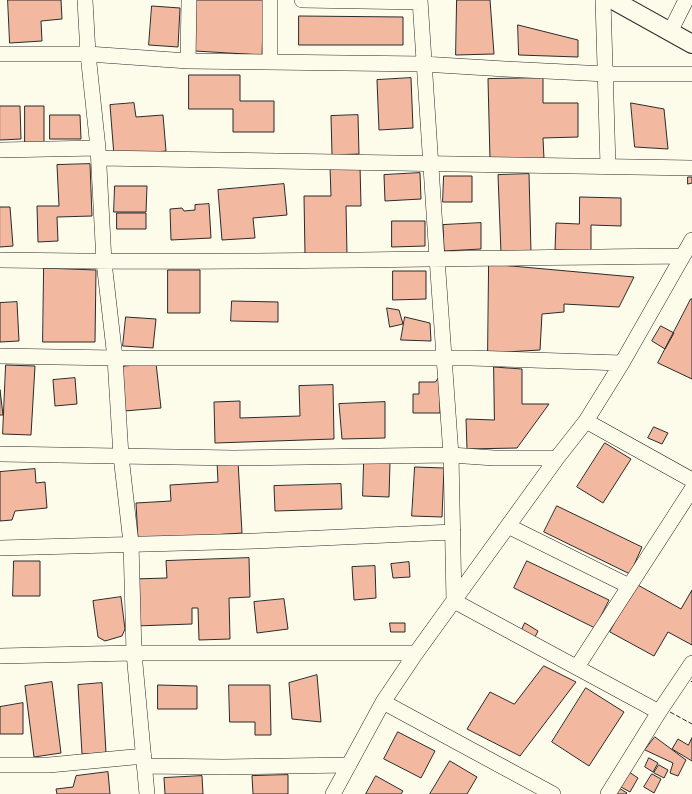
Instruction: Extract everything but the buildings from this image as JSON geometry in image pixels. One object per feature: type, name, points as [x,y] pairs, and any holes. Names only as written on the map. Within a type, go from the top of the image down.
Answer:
[{"type":"street","points":[[85,0],[88,54],[98,153],[104,262],[115,358],[121,456],[132,543],[134,653],[147,794]]},
{"type":"street","points":[[188,61],[189,0]]},
{"type":"street","points":[[270,0],[270,61]]},
{"type":"street","points":[[302,0],[420,1],[451,455],[454,601]]},
{"type":"street","points":[[603,0],[608,166]]},
{"type":"street","points":[[613,0],[692,44]]},
{"type":"street","points":[[670,32],[686,0]]},
{"type":"street","points":[[0,54],[88,54],[188,61],[424,64],[606,74],[692,74]]},
{"type":"street","points":[[0,150],[430,164],[692,168]]},
{"type":"street","points":[[333,794],[383,702],[416,653],[586,421],[622,363],[692,240]]},
{"type":"street","points":[[0,260],[104,262],[683,256]]},
{"type":"street","points":[[0,356],[115,358],[445,358],[622,363]]},
{"type":"street","points":[[586,421],[692,480]]},
{"type":"street","points":[[0,454],[234,458],[451,455],[494,458],[558,458]]},
{"type":"street","points":[[577,667],[692,489]]},
{"type":"street","points":[[508,526],[629,586]]},
{"type":"street","points":[[0,548],[132,543],[255,541],[452,532]]},
{"type":"street","points":[[454,601],[659,712]]},
{"type":"street","points":[[0,656],[134,653],[416,653]]},
{"type":"street","points":[[608,794],[659,712],[692,663]]},
{"type":"street","points":[[383,702],[553,794]]},
{"type":"street","points":[[0,765],[50,765],[144,761],[348,765]]},
{"type":"fence","points":[[670,712],[692,724]]}]
